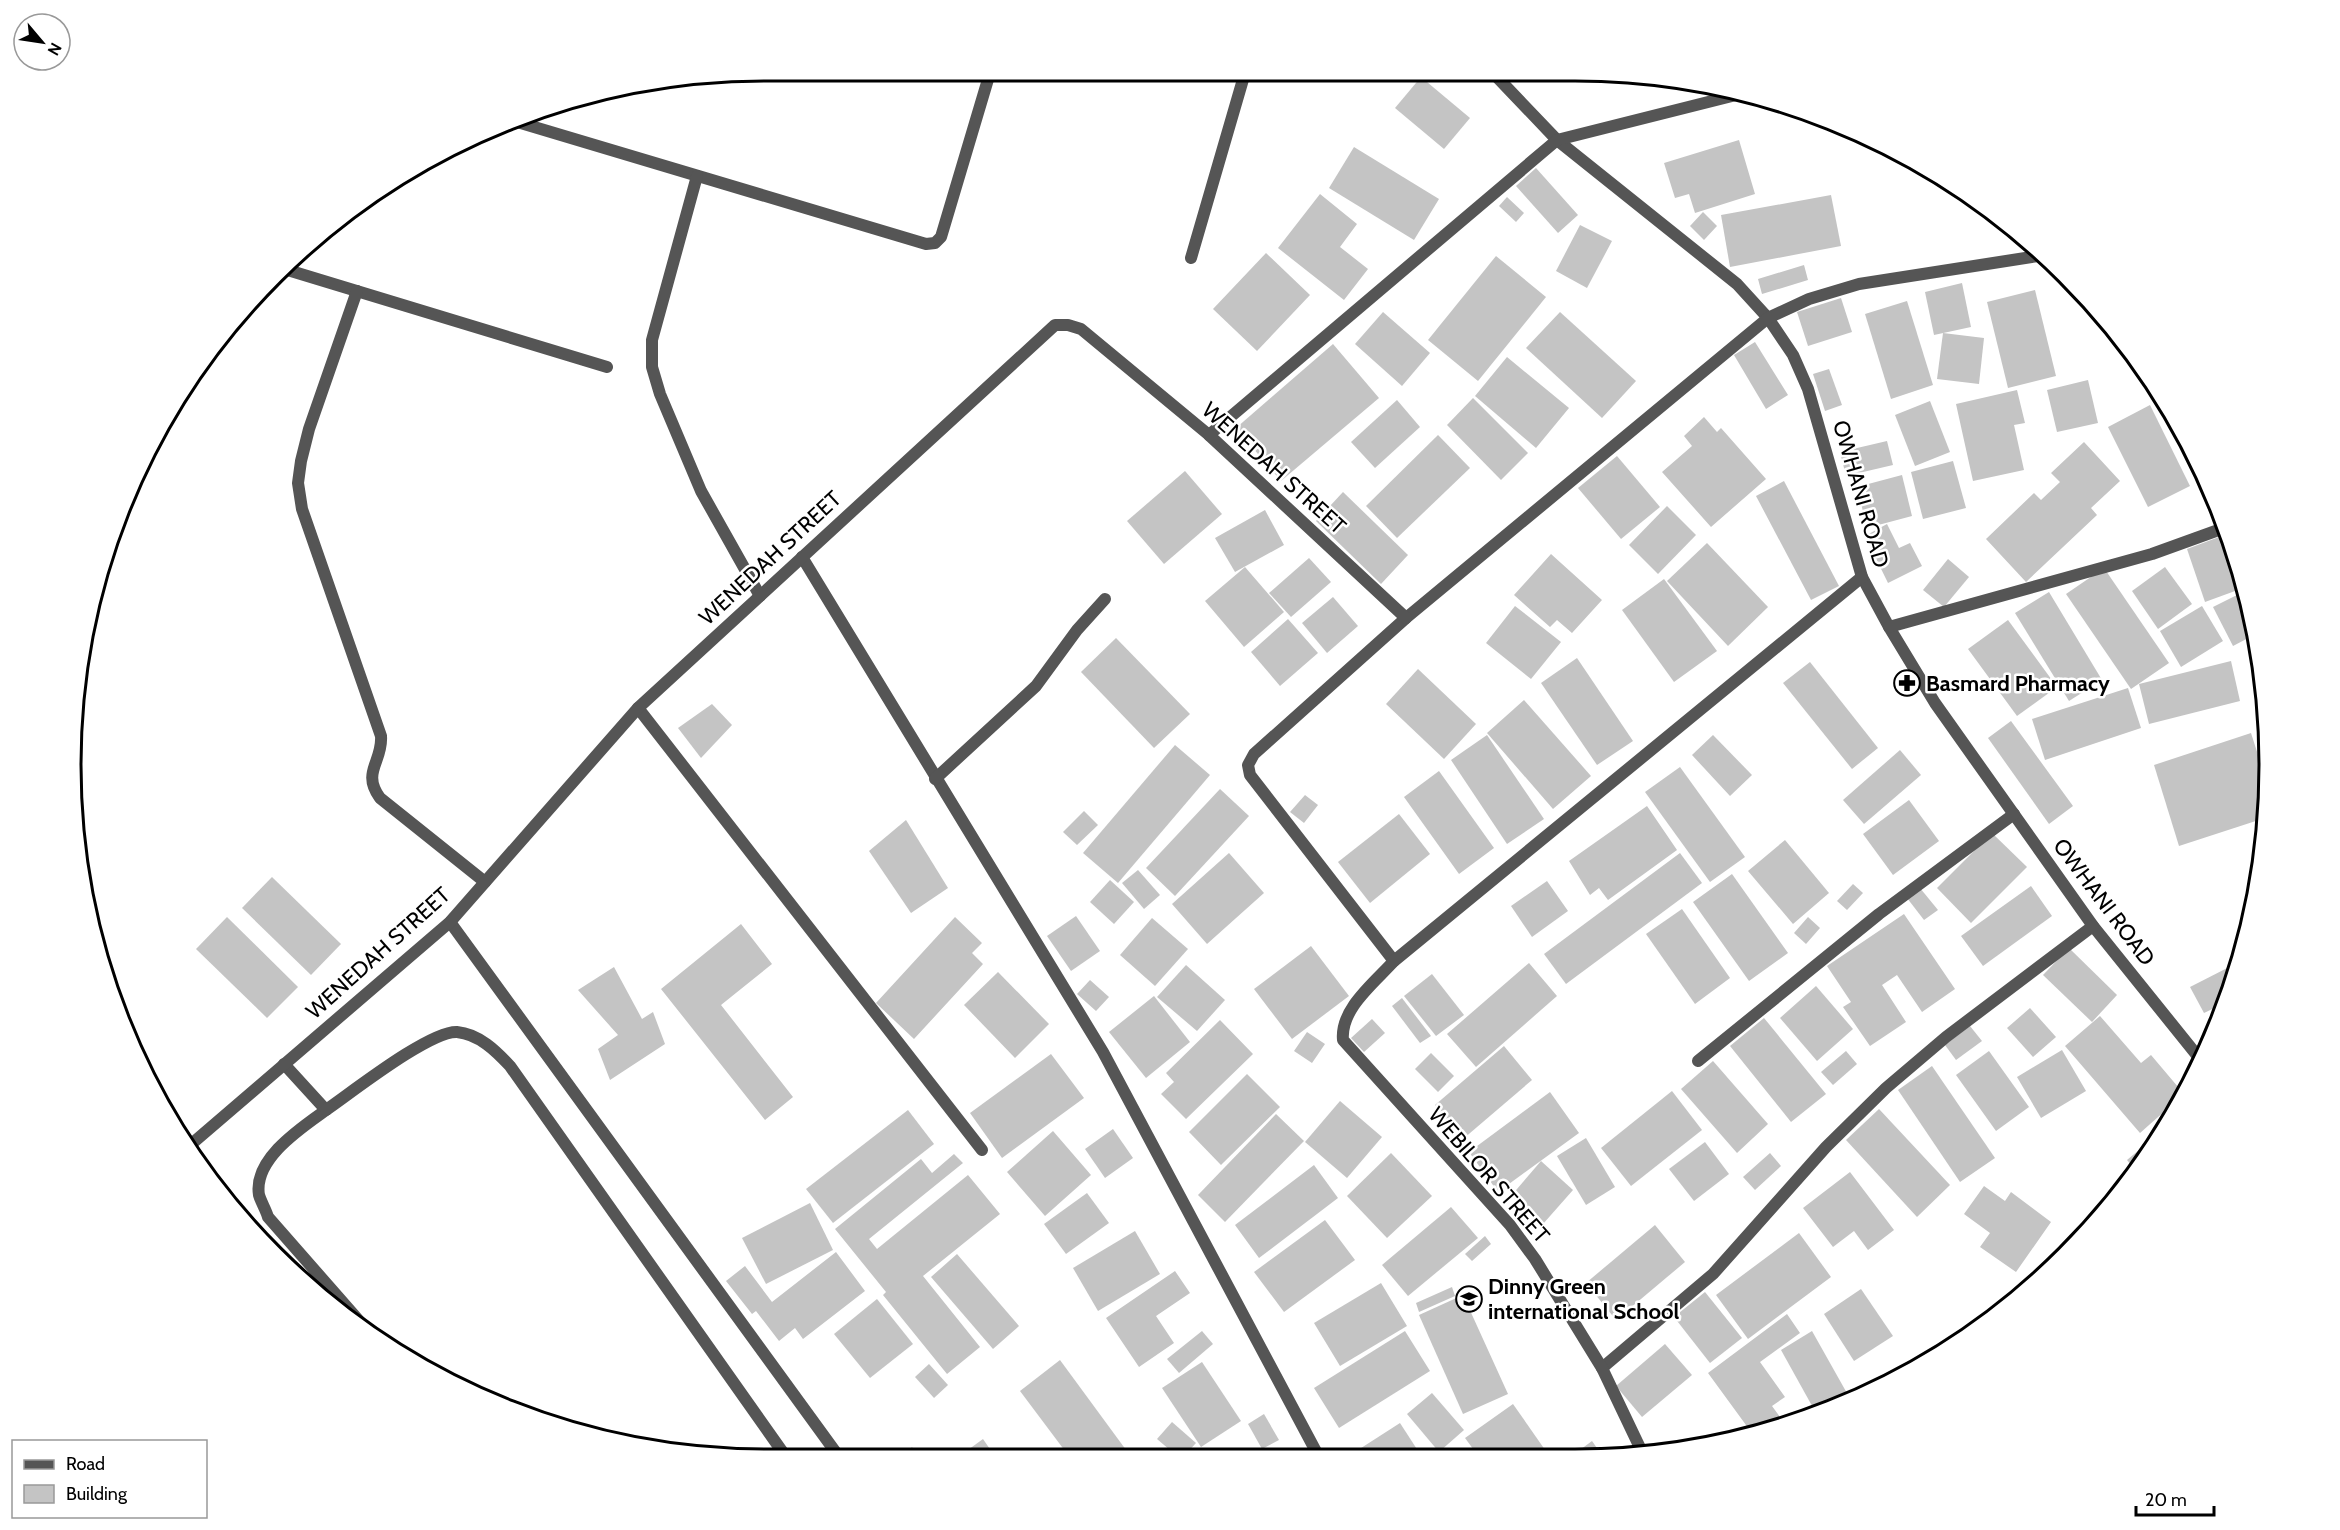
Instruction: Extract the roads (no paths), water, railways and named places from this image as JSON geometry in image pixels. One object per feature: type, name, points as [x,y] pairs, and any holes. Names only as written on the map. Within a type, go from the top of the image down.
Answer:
[{"type":"street","points":[[525,124],[926,244],[935,243],[941,237],[988,81]]},
{"type":"street","points":[[1191,258],[1243,81]]},
{"type":"street","name":"OWHANI ROAD","points":[[1502,81],[1557,140],[1737,284],[1768,318],[1793,355],[1808,389],[1862,577],[1889,627],[1935,703],[2092,926],[2195,1053]]},
{"type":"street","points":[[1209,435],[1557,140],[1725,98]]},
{"type":"street","points":[[697,176],[652,340],[652,367],[660,394],[701,490],[760,596]]},
{"type":"street","points":[[1862,577],[1394,961],[1250,775],[1248,765],[1254,754],[1406,618],[1768,318],[1809,299],[1859,284],[2032,257]]},
{"type":"street","points":[[292,271],[608,367]]},
{"type":"street","points":[[357,291],[301,461],[298,483],[302,509],[381,736],[381,746],[372,769],[372,788],[380,798],[485,882]]},
{"type":"street","name":"WENEDAH STREET","points":[[194,1142],[450,922],[638,708],[1055,325],[1068,325],[1081,329],[1209,435],[1406,618]]},
{"type":"street","points":[[1889,627],[2152,554],[2217,530]]},
{"type":"street","points":[[802,557],[1103,1052],[1315,1449]]},
{"type":"street","points":[[935,779],[1036,686],[1077,630],[1105,599]]},
{"type":"street","points":[[638,708],[982,1150]]},
{"type":"street","points":[[1698,1061],[1879,914],[2014,814]]},
{"type":"street","points":[[450,922],[833,1449]]},
{"type":"street","points":[[1602,1368],[1713,1274],[1826,1147],[1886,1088],[1946,1037],[2092,926]]},
{"type":"street","name":"WEBILOR STREET","points":[[1394,961],[1347,1014],[1342,1028],[1343,1040],[1510,1225],[1535,1259],[1602,1368],[1639,1446]]},
{"type":"street","points":[[345,1304],[268,1217],[259,1194],[266,1164],[288,1138],[428,1041],[455,1032],[472,1036],[493,1048],[510,1066],[780,1449]]},
{"type":"street","points":[[284,1064],[326,1110]]},
{"type":"place","name":"Basmard Pharmacy","points":[[1907,683]]},
{"type":"place","name":"Dinny Green international School","points":[[1469,1299]]}]
